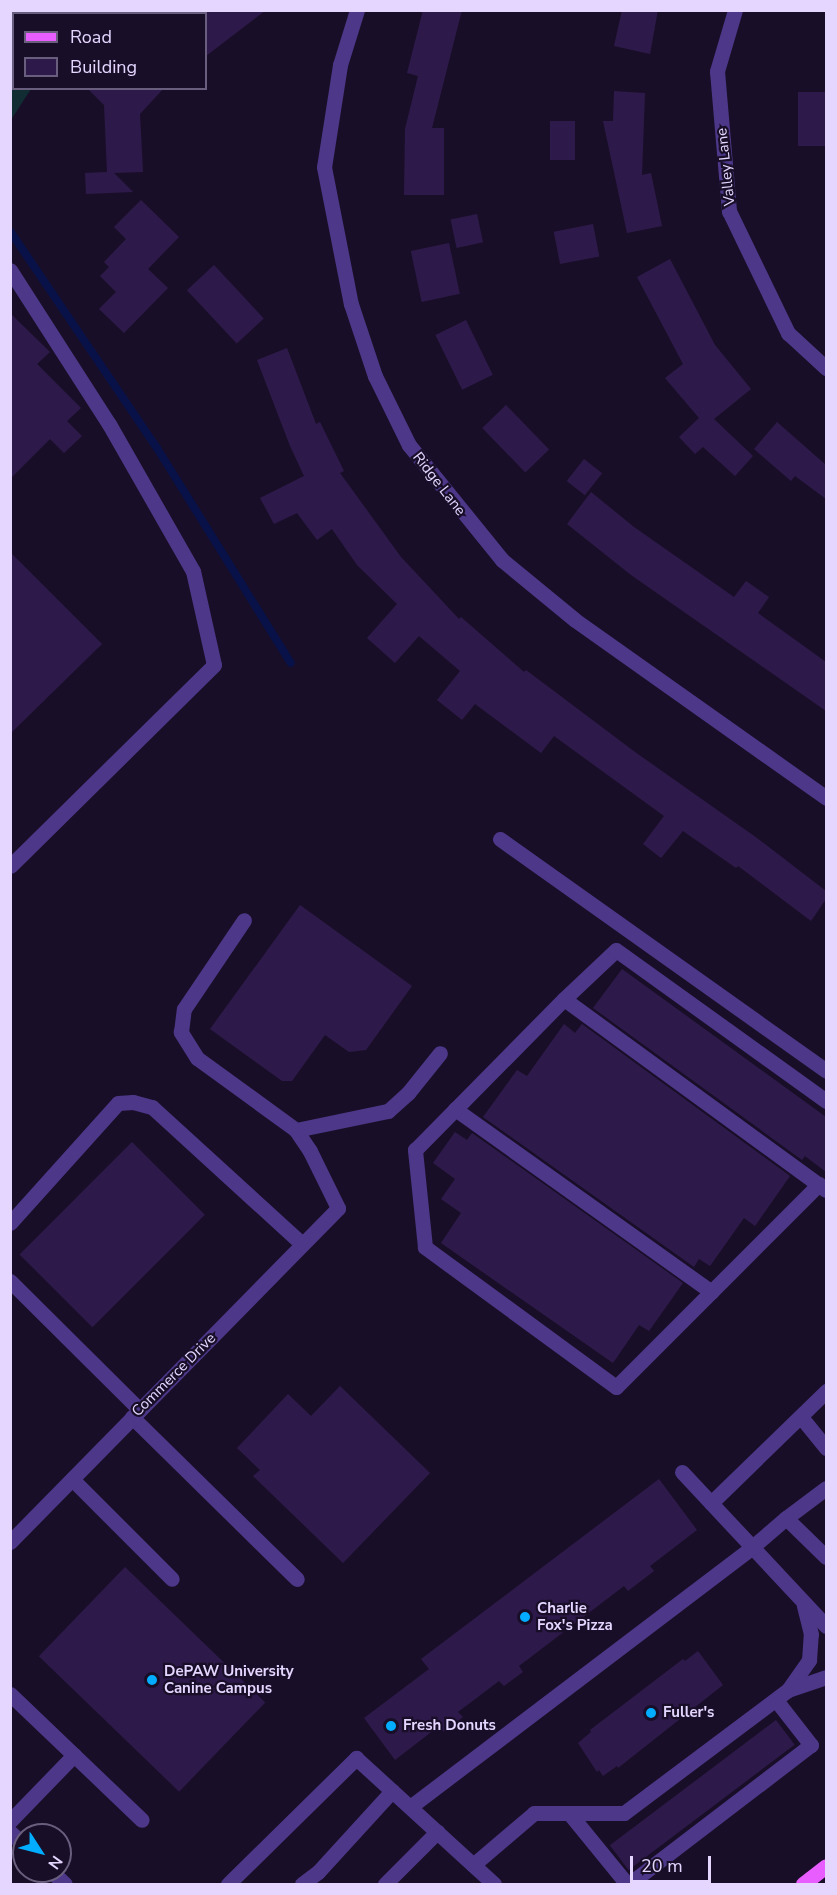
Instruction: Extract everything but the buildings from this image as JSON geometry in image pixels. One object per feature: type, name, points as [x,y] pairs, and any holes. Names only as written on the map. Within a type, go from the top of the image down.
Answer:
[{"type":"main road","points":[[803,1884],[826,1866]]},
{"type":"street","name":"Ridge Lane","points":[[357,10],[340,65],[324,167],[351,304],[375,376],[409,445],[502,560],[575,620],[826,798]]},
{"type":"street","name":"Valley Lane","points":[[735,10],[717,70],[729,211],[788,333],[826,368]]},
{"type":"street","points":[[10,270],[109,424],[193,571],[214,665],[10,866]]},
{"type":"street","points":[[500,839],[826,1071]]},
{"type":"street","points":[[244,920],[184,1009],[181,1032],[197,1058],[296,1130],[388,1111],[408,1094],[440,1053]]},
{"type":"street","points":[[564,999],[823,1187],[616,1387],[425,1247],[415,1150],[564,999],[616,950],[826,1101]]},
{"type":"street","points":[[10,1223],[118,1103],[133,1102],[152,1107],[302,1244]]},
{"type":"street","points":[[455,1109],[712,1292]]},
{"type":"street","name":"Commerce Drive","points":[[10,1542],[338,1208],[296,1130]]},
{"type":"street","points":[[10,1281],[297,1579]]},
{"type":"street","points":[[711,1503],[826,1391]]},
{"type":"street","points":[[801,1417],[826,1448]]},
{"type":"street","points":[[681,1472],[826,1626]]},
{"type":"street","points":[[72,1479],[172,1579]]},
{"type":"street","points":[[410,1807],[751,1548],[826,1488]]},
{"type":"street","points":[[786,1518],[826,1557]]},
{"type":"street","points":[[782,1695],[809,1660],[811,1634],[803,1601]]},
{"type":"street","points":[[473,1865],[534,1813],[624,1813],[782,1695],[826,1677]]},
{"type":"street","points":[[10,1694],[142,1820]]},
{"type":"street","points":[[569,1813],[628,1884],[811,1745],[782,1695]]},
{"type":"street","points":[[10,1821],[74,1755]]},
{"type":"street","points":[[228,1884],[356,1758],[494,1884]]},
{"type":"street","points":[[302,1884],[316,1878],[392,1791]]},
{"type":"street","points":[[385,1884],[437,1832]]},
{"type":"green space","points":[[11,10],[82,11],[12,12],[12,90],[30,90],[11,120]]},
{"type":"waterway","points":[[10,231],[157,448],[291,663]]},
{"type":"place","name":"Charlie Fox's Pizza","points":[[525,1617]]},
{"type":"place","name":"DePAW University Canine Campus","points":[[152,1680]]},
{"type":"place","name":"Fuller's","points":[[651,1713]]},
{"type":"place","name":"Fresh Donuts","points":[[391,1726]]}]
